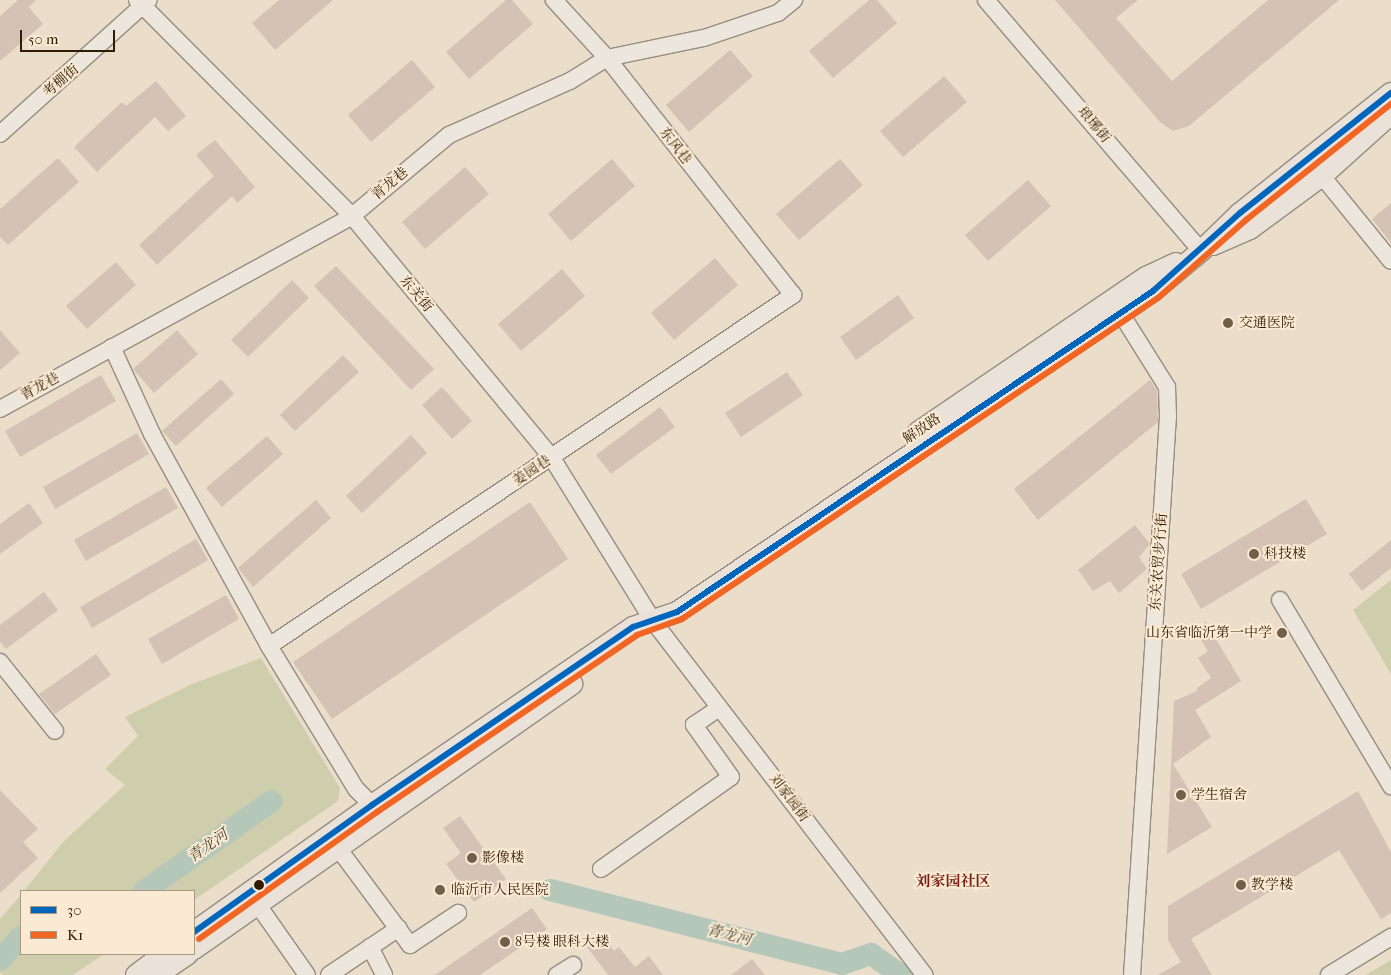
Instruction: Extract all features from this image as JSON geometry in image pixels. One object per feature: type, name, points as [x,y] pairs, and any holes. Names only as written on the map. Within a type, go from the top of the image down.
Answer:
[{"type":"main road","name":"解放路","points":[[195,931],[372,805],[633,627],[677,612],[1153,291],[1201,251],[1240,212],[1391,92]]},
{"type":"main road","name":"解放路","points":[[195,949],[640,637],[670,602],[1146,277],[1250,229],[1322,176],[1391,114]]},
{"type":"main road","points":[[146,972],[163,955]]},
{"type":"main road","points":[[124,975],[146,972],[186,955]]},
{"type":"street","name":"东风巷","points":[[554,0],[607,58],[793,295]]},
{"type":"street","name":"青龙巷","points":[[0,409],[352,216],[449,134],[570,81],[607,58],[704,38],[778,13],[794,0]]},
{"type":"street","name":"琅琊街","points":[[986,0],[1201,251]]},
{"type":"street","name":"考棚街","points":[[0,134],[147,2]]},
{"type":"street","name":"东关街","points":[[147,2],[352,216],[552,458],[653,621]]},
{"type":"street","points":[[1322,176],[1391,261]]},
{"type":"street","name":"姜园巷","points":[[269,646],[793,295]]},
{"type":"street","name":"东关农贸步行街","points":[[1120,312],[1168,387],[1168,416],[1132,975]]},
{"type":"street","points":[[112,347],[152,434],[269,646],[356,789],[372,805]]},
{"type":"street","points":[[1280,600],[1391,786]]},
{"type":"street","name":"刘家园街","points":[[653,621],[925,975]]},
{"type":"street","points":[[0,662],[55,731]]},
{"type":"street","points":[[601,869],[731,777],[694,725],[719,708]]},
{"type":"street","points":[[338,848],[410,945],[458,913]]},
{"type":"street","points":[[258,905],[307,975]]},
{"type":"street","points":[[329,975],[399,928]]},
{"type":"street","points":[[1329,975],[1391,937]]},
{"type":"street","points":[[370,947],[384,975]]},
{"type":"street","points":[[558,975],[573,964]]},
{"type":"green space","points":[[1391,580],[1391,674],[1353,610]]},
{"type":"green space","points":[[261,658],[340,788],[338,801],[195,899],[195,890],[25,890],[63,842],[125,785],[105,769],[138,736],[125,717],[192,684]]},
{"type":"green space","points":[[20,896],[20,955],[103,955],[73,975],[3,975],[0,972],[0,919]]},
{"type":"green space","points":[[1391,960],[1391,975],[1366,975]]},
{"type":"building","points":[[18,0],[36,0],[29,7],[43,24],[0,61],[0,16]]},
{"type":"building","points":[[279,0],[333,0],[275,50],[252,23]]},
{"type":"building","points":[[506,0],[512,0],[533,24],[469,79],[446,52]]},
{"type":"building","points":[[869,0],[877,0],[897,23],[833,78],[809,51]]},
{"type":"building","points":[[1055,0],[1138,0],[1116,18],[1172,81],[1268,0],[1339,0],[1189,126],[1173,131],[1160,122]]},
{"type":"building","points":[[730,50],[753,76],[689,132],[666,105]]},
{"type":"building","points":[[412,60],[435,87],[371,142],[348,115]]},
{"type":"building","points":[[944,76],[967,102],[903,157],[880,131]]},
{"type":"building","points":[[156,81],[186,116],[168,131],[155,117],[97,172],[74,147],[122,102],[126,106]]},
{"type":"building","points":[[215,140],[255,187],[237,203],[232,196],[157,265],[139,245],[214,176],[196,155]]},
{"type":"building","points":[[58,158],[79,182],[8,245],[0,237],[0,209]]},
{"type":"building","points":[[612,159],[635,186],[571,241],[548,214]]},
{"type":"building","points":[[840,159],[863,185],[799,240],[776,214]]},
{"type":"building","points":[[465,167],[489,194],[425,249],[402,222]]},
{"type":"building","points":[[1028,180],[1051,206],[988,261],[965,235]]},
{"type":"building","points":[[1391,203],[1391,243],[1372,219]]},
{"type":"building","points":[[715,258],[738,285],[674,340],[651,313]]},
{"type":"building","points":[[116,262],[136,285],[87,329],[66,306]]},
{"type":"building","points":[[336,266],[434,369],[411,390],[314,286]]},
{"type":"building","points":[[562,269],[585,296],[521,351],[498,324]]},
{"type":"building","points":[[292,280],[309,298],[248,357],[231,340]]},
{"type":"building","points":[[898,295],[914,318],[856,360],[840,337]]},
{"type":"building","points":[[0,330],[20,353],[0,370]]},
{"type":"building","points":[[177,330],[198,354],[154,393],[133,369]]},
{"type":"building","points":[[343,355],[359,372],[295,431],[280,415]]},
{"type":"building","points":[[787,372],[803,395],[741,437],[725,413]]},
{"type":"building","points":[[101,375],[116,401],[20,457],[5,431]]},
{"type":"building","points":[[221,379],[234,394],[176,446],[162,431]]},
{"type":"building","points":[[1150,380],[1157,390],[1158,422],[1038,520],[1014,489]]},
{"type":"building","points":[[442,387],[472,421],[452,439],[422,405]]},
{"type":"building","points":[[660,407],[675,427],[611,474],[596,455]]},
{"type":"building","points":[[137,433],[149,454],[55,509],[43,487]]},
{"type":"building","points":[[411,435],[427,453],[362,513],[346,496]]},
{"type":"building","points":[[267,436],[283,454],[222,507],[206,488]]},
{"type":"building","points":[[166,487],[178,508],[86,561],[74,540]]},
{"type":"building","name":"科技楼","points":[[1306,499],[1327,534],[1201,609],[1181,574]]},
{"type":"building","points":[[316,500],[331,518],[253,587],[238,568]]},
{"type":"building","points":[[530,502],[568,559],[332,719],[293,662]]},
{"type":"building","points":[[29,503],[43,523],[0,554],[0,524]]},
{"type":"building","points":[[1135,525],[1150,544],[1139,557],[1147,569],[1119,593],[1110,581],[1093,591],[1078,570]]},
{"type":"building","points":[[196,539],[208,560],[92,628],[80,607]]},
{"type":"building","points":[[1391,540],[1391,568],[1362,591],[1349,574]]},
{"type":"building","points":[[44,592],[58,610],[6,649],[0,642],[0,625]]},
{"type":"building","points":[[226,595],[239,619],[162,664],[148,639]]},
{"type":"building","points":[[1205,621],[1241,681],[1195,710],[1211,737],[1173,764],[1212,827],[1167,854],[1174,701],[1197,691],[1197,688],[1211,678],[1198,658],[1208,651],[1199,637]]},
{"type":"building","points":[[96,654],[111,675],[55,714],[39,694]]},
{"type":"building","points":[[0,790],[38,829],[23,842],[38,858],[0,893]]},
{"type":"building","name":"教学楼","points":[[1358,791],[1391,852],[1391,913],[1381,919],[1339,850],[1191,939],[1212,975],[1158,975],[1181,962],[1168,940],[1168,906]]},
{"type":"building","name":"影像楼","points":[[460,816],[506,879],[474,902],[446,864],[461,853],[443,828]]},
{"type":"building","name":"8号楼 眼科大楼","points":[[532,908],[547,929],[480,975],[435,975]]},
{"type":"building","points":[[602,935],[614,951],[619,947],[635,967],[649,956],[663,975],[608,975],[587,947]]},
{"type":"building","points":[[752,959],[765,975],[731,975]]},
{"type":"waterway","name":"青龙河","points":[[145,890],[272,801]]},
{"type":"waterway","name":"青龙河","points":[[550,890],[842,964],[871,954],[901,975]]},
{"type":"waterway","name":"青龙河","points":[[0,960],[20,938]]},
{"type":"transit line","name":"30","points":[[195,931],[372,805],[633,627],[677,612],[1153,291],[1240,213],[1391,93]]},
{"type":"transit line","name":"K1","points":[[199,939],[377,812],[637,635],[682,619],[1158,298],[1246,220],[1391,104]]},
{"type":"place","name":"交通医院","points":[[1228,323]]},
{"type":"place","name":"科技楼","points":[[1254,554]]},
{"type":"place","name":"山东省临沂第一中学","points":[[1282,633]]},
{"type":"place","name":"学生宿舍","points":[[1181,795]]},
{"type":"place","name":"影像楼","points":[[472,858]]},
{"type":"place","name":"教学楼","points":[[1241,885]]},
{"type":"place","name":"临沂市人民医院","points":[[440,890]]},
{"type":"place","name":"8号楼 眼科大楼","points":[[505,942]]},
{"type":"district","name":"刘家园社区","points":[[953,882]]}]
